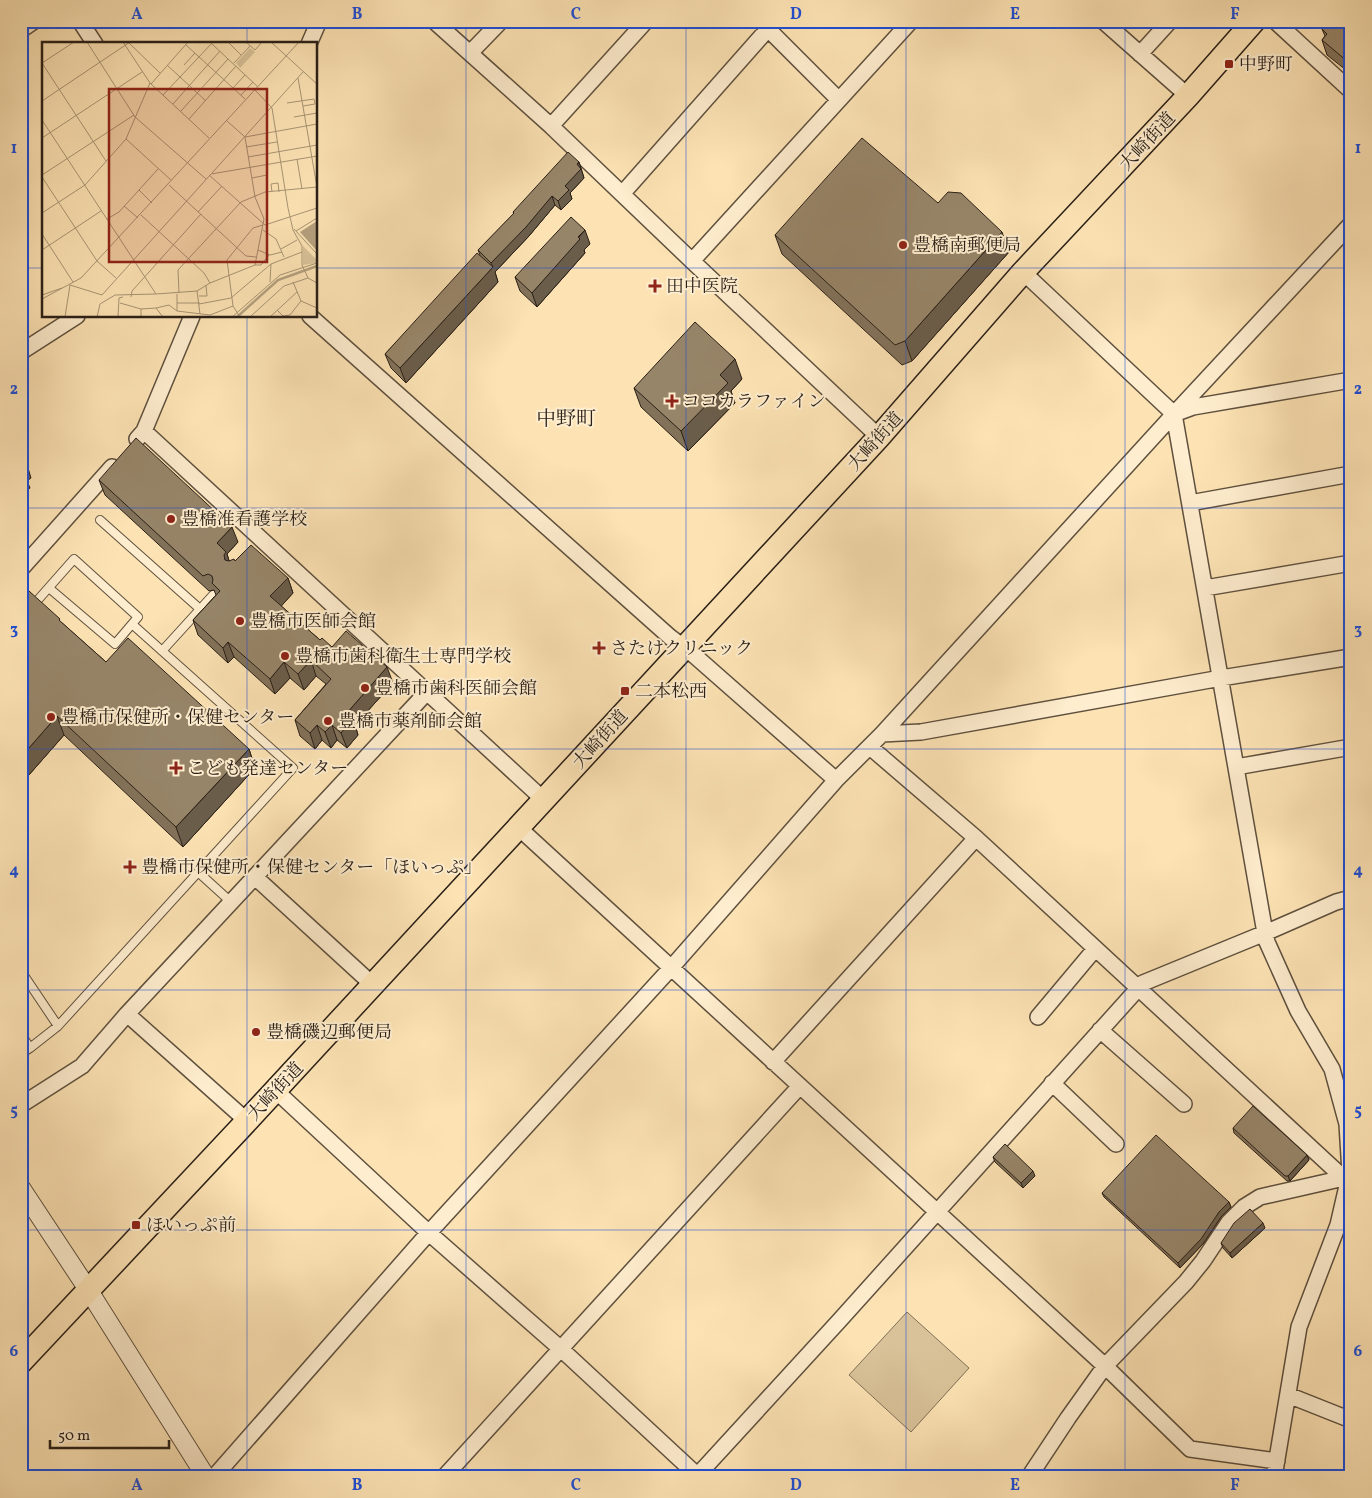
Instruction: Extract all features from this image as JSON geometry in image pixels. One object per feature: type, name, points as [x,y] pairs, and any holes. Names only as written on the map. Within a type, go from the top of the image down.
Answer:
[{"type":"main road","name":"大崎街道","points":[[21,1362],[247,1121],[879,437],[1023,272],[1188,96],[1254,21]]},
{"type":"street","points":[[21,30],[34,21]]},
{"type":"street","points":[[80,21],[94,42]]},
{"type":"street","points":[[310,42],[319,21]]},
{"type":"street","points":[[434,21],[551,126],[879,437]]},
{"type":"street","points":[[470,53],[500,21]]},
{"type":"street","points":[[551,126],[646,21]]},
{"type":"street","points":[[692,261],[911,21]]},
{"type":"street","points":[[1104,21],[1188,96]]},
{"type":"street","points":[[1140,54],[1170,21]]},
{"type":"street","points":[[1276,21],[1351,91]]},
{"type":"street","points":[[622,194],[768,24],[838,100]]},
{"type":"street","points":[[214,1477],[428,1234],[670,968],[836,780],[870,747],[1174,414],[1351,224]]},
{"type":"street","points":[[1023,272],[1174,414],[1267,942],[1298,1011],[1332,1069],[1347,1124],[1350,1173],[1344,1227],[1300,1327],[1274,1477]]},
{"type":"street","points":[[21,352],[74,318]]},
{"type":"street","points":[[21,569],[144,431],[191,318]]},
{"type":"street","points":[[312,318],[655,624],[696,656],[836,780]]},
{"type":"street","points":[[1174,414],[1193,406],[1351,380]]},
{"type":"street","points":[[144,431],[260,543],[427,692],[544,800]]},
{"type":"street","points":[[1190,503],[1351,474]]},
{"type":"street","points":[[1205,588],[1351,563]]},
{"type":"street","points":[[882,734],[921,732],[1221,678],[1351,658]]},
{"type":"street","points":[[21,1105],[82,1066],[127,1014],[427,692]]},
{"type":"street","points":[[870,747],[976,838],[1348,1180]]},
{"type":"street","points":[[1236,767],[1351,747]]},
{"type":"street","points":[[518,828],[1105,1366],[1190,1449],[1277,1460]]},
{"type":"street","points":[[773,1062],[976,838]]},
{"type":"street","points":[[255,876],[373,985]]},
{"type":"street","points":[[275,1090],[428,1234],[561,1349],[697,1476],[1138,988],[1144,983],[1336,902],[1351,898]]},
{"type":"street","points":[[1038,1017],[1095,949]]},
{"type":"street","points":[[127,1014],[247,1121]]},
{"type":"street","points":[[1100,1030],[1184,1104]]},
{"type":"street","points":[[1052,1083],[1116,1144]]},
{"type":"street","points":[[444,1477],[800,1086]]},
{"type":"street","points":[[1030,1477],[1068,1418],[1105,1366],[1186,1282],[1203,1261],[1229,1222],[1244,1207],[1260,1198],[1348,1180]]},
{"type":"street","points":[[21,1188],[89,1291],[206,1477]]},
{"type":"street","points":[[1288,1395],[1351,1420]]},
{"type":"lane","points":[[100,520],[200,609]]},
{"type":"lane","points":[[21,619],[74,559],[138,617],[115,644],[49,588]]},
{"type":"lane","points":[[162,651],[213,595]]},
{"type":"lane","points":[[21,1054],[58,1026],[293,768],[132,624]]},
{"type":"lane","points":[[198,872],[231,902]]},
{"type":"lane","points":[[21,971],[58,1026]]},
{"type":"lane","points":[[21,1034],[30,1048]]},
{"type":"shaded area","points":[[907,1312],[969,1368],[911,1432],[849,1375]]},
{"type":"building","points":[[1329,21],[1351,21],[1351,56],[1347,61],[1322,40],[1327,34],[1322,29]]},
{"type":"building","points":[[862,138],[938,203],[948,192],[961,193],[1002,232],[905,341],[895,345],[775,235]]},
{"type":"building","points":[[568,152],[579,162],[577,164],[581,169],[565,186],[569,190],[558,201],[552,196],[526,227],[491,263],[478,250]]},
{"type":"building","points":[[571,217],[585,230],[578,237],[580,239],[532,293],[515,277]]},
{"type":"building","points":[[477,253],[493,267],[400,368],[385,354]]},
{"type":"building","points":[[695,322],[735,359],[720,375],[728,383],[681,431],[634,388]]},
{"type":"building","points":[[136,438],[232,527],[217,543],[226,552],[224,555],[225,560],[234,559],[235,561],[251,545],[288,578],[270,596],[320,640],[322,638],[332,647],[346,631],[387,667],[346,714],[353,719],[341,733],[332,725],[325,732],[317,725],[310,733],[295,720],[331,679],[311,660],[298,674],[284,662],[270,679],[228,642],[223,648],[193,620],[220,591],[212,583],[212,576],[208,574],[203,576],[99,480]]},
{"type":"building","points":[[21,460],[28,468],[23,472],[26,478],[21,481]]},
{"type":"building","points":[[29,591],[106,662],[128,638],[249,749],[176,827],[57,716],[21,757],[21,600]]},
{"type":"building","points":[[1253,1106],[1307,1155],[1288,1176],[1285,1176],[1233,1128]]},
{"type":"building","points":[[1156,1135],[1229,1202],[1219,1212],[1201,1239],[1178,1263],[1102,1193]]},
{"type":"building","points":[[1005,1144],[1033,1171],[1021,1183],[993,1157]]},
{"type":"building","points":[[1250,1209],[1263,1223],[1230,1253],[1221,1243],[1234,1223]]},
{"type":"place","name":"中野町","points":[[1229,64]]},
{"type":"place","name":"豊橋南郵便局","points":[[903,245]]},
{"type":"place","name":"田中医院","points":[[655,286]]},
{"type":"place","name":"ココカラファイン","points":[[672,401]]},
{"type":"place","name":"豊橋准看護学校","points":[[171,519]]},
{"type":"place","name":"豊橋市医師会館","points":[[240,621]]},
{"type":"place","name":"さたけクリニック","points":[[599,648]]},
{"type":"place","name":"豊橋市歯科衛生士専門学校","points":[[285,656]]},
{"type":"place","name":"豊橋市歯科医師会館","points":[[365,688]]},
{"type":"place","name":"二本松西","points":[[625,691]]},
{"type":"place","name":"豊橋市保健所・保健センター","points":[[51,717]]},
{"type":"place","name":"豊橋市薬剤師会館","points":[[328,721]]},
{"type":"place","name":"こども発達センター","points":[[176,768]]},
{"type":"place","name":"豊橋市保健所・保健センター「ほいっぷ」","points":[[130,867]]},
{"type":"place","name":"豊橋磯辺郵便局","points":[[256,1032]]},
{"type":"place","name":"ほいっぷ前","points":[[136,1225]]},
{"type":"district","name":"中野町","points":[[566,418]]}]
